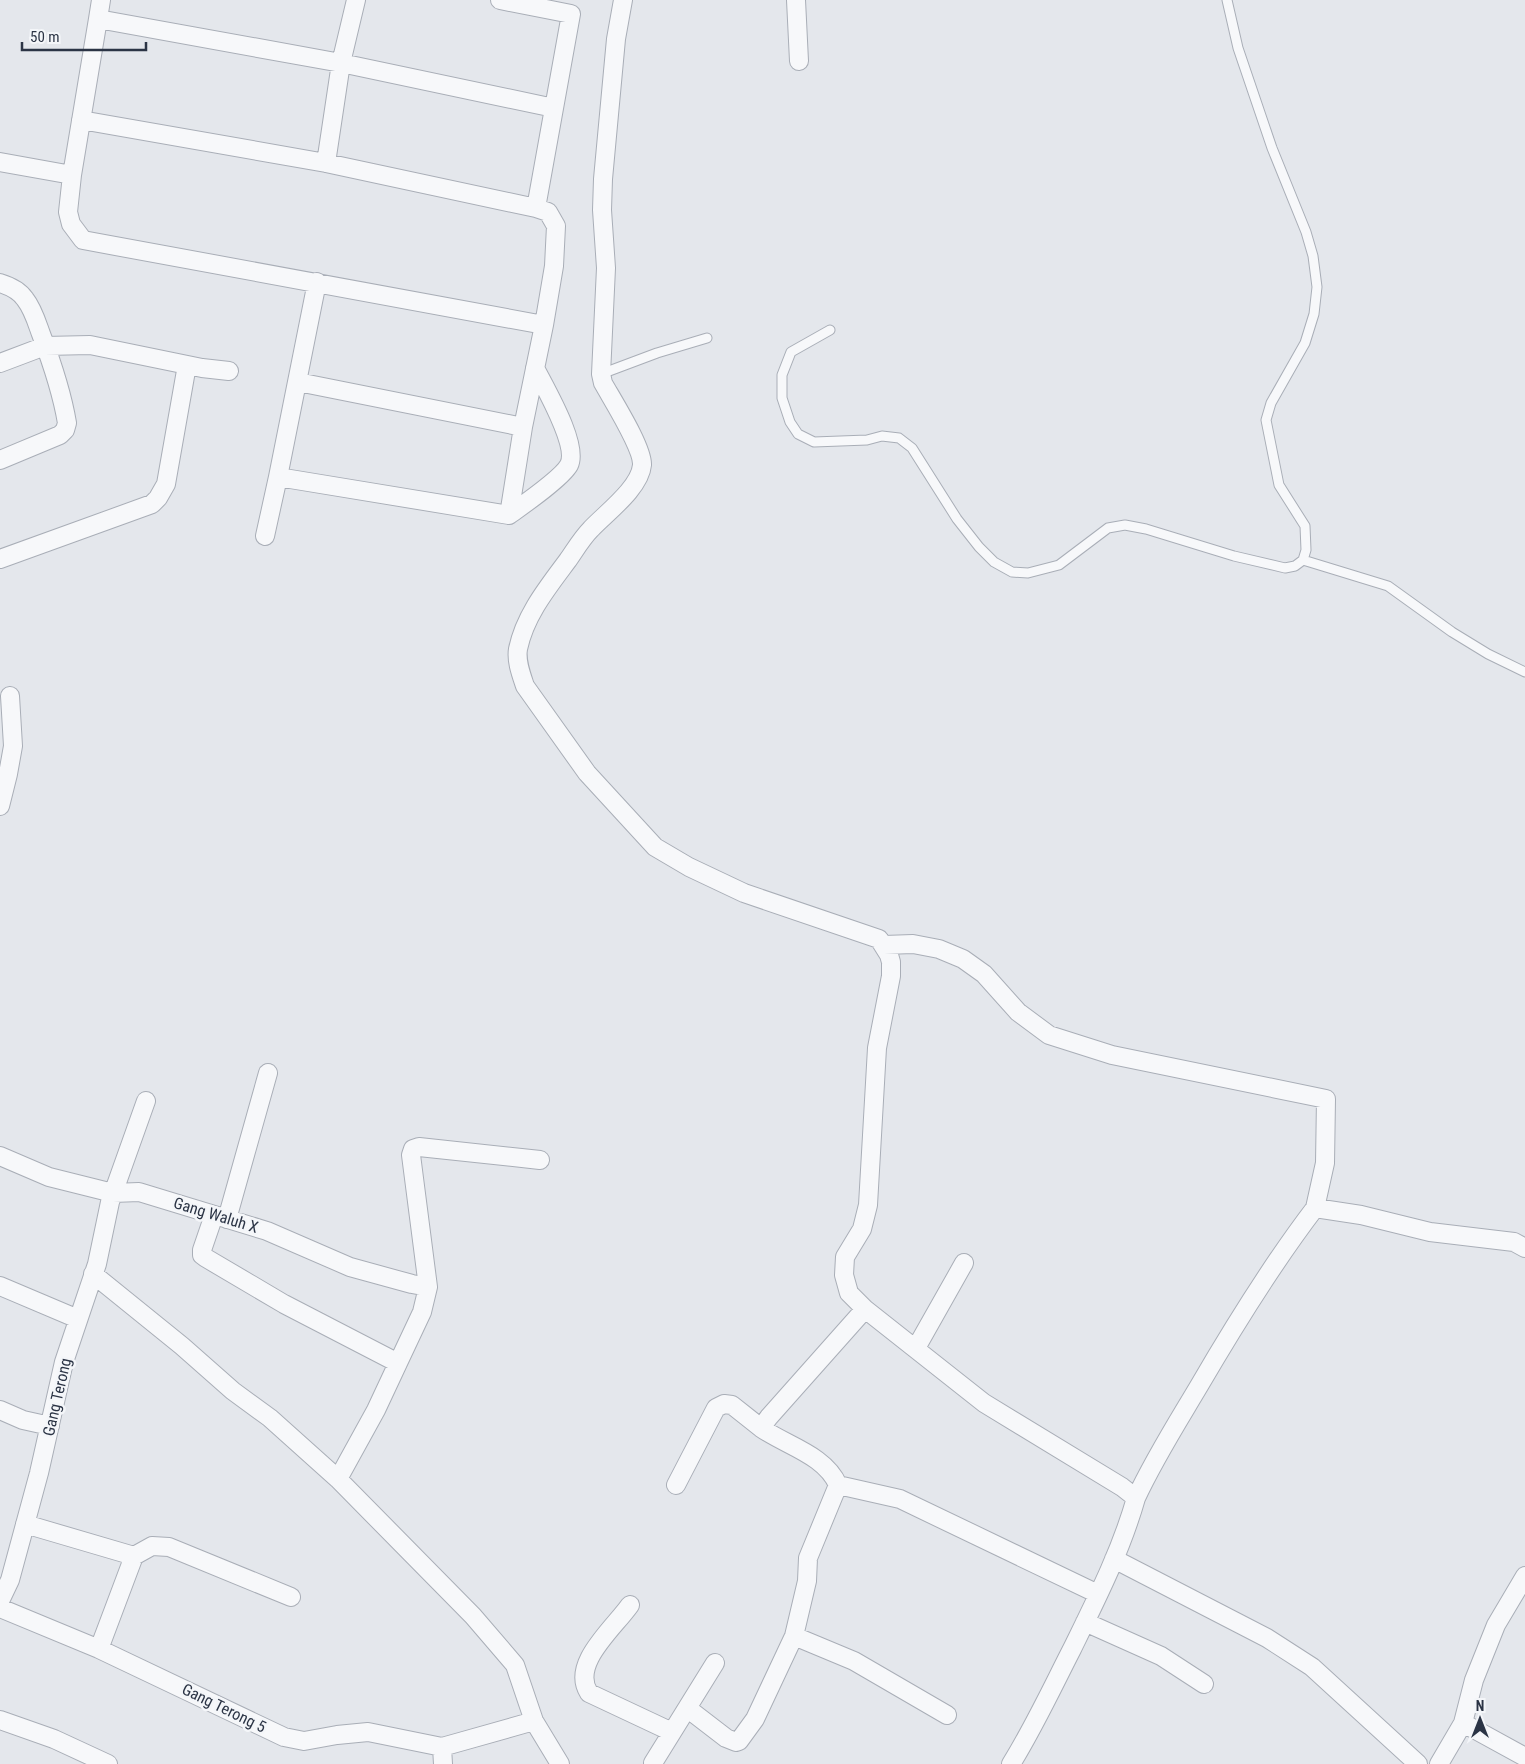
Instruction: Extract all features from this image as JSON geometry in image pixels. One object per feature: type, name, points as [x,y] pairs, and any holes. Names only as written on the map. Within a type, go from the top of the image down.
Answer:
[{"type":"street","points":[[101,0],[72,175],[68,212],[71,224],[83,240],[544,325]]},
{"type":"street","points":[[326,163],[341,63],[356,0]]},
{"type":"street","points":[[500,0],[571,14],[536,208]]},
{"type":"street","points":[[623,0],[616,39],[603,179],[602,210],[606,268],[601,374],[603,383],[639,449],[642,464],[640,475],[633,487],[588,532],[543,594],[524,627],[518,651],[520,672],[525,686],[587,773],[655,847],[689,867],[744,893],[879,938],[884,944],[891,962],[891,976],[877,1048],[868,1205],[862,1229],[845,1257],[844,1275],[849,1293],[865,1309],[984,1403],[1122,1486],[1136,1498]]},
{"type":"street","points":[[796,0],[799,61]]},
{"type":"street","points":[[98,19],[341,63],[554,108]]},
{"type":"street","points":[[81,120],[326,163],[548,212],[556,226],[554,266],[523,427],[509,515]]},
{"type":"street","points":[[0,162],[72,175]]},
{"type":"street","points":[[264,536],[298,382],[317,282]]},
{"type":"street","points":[[0,283],[11,286],[26,300],[33,313],[52,363],[66,420],[65,430],[60,435],[0,460]]},
{"type":"street","points":[[0,363],[45,346],[90,345],[187,365],[229,371]]},
{"type":"street","points":[[0,559],[152,504],[158,498],[166,484],[187,365]]},
{"type":"street","points":[[278,477],[509,515],[553,482],[568,466],[571,459],[571,444],[535,368]]},
{"type":"street","points":[[298,382],[523,427]]},
{"type":"street","points":[[0,806],[13,746],[10,696]]},
{"type":"street","points":[[884,944],[913,944],[939,949],[963,959],[984,974],[1018,1012],[1049,1035],[1112,1055],[1326,1099],[1325,1163],[1315,1208],[1222,1346],[1151,1467],[1136,1498],[1114,1559],[1085,1622],[1028,1737],[1011,1764]]},
{"type":"street","points":[[268,1073],[220,1217],[202,1250],[202,1254],[284,1304],[398,1364]]},
{"type":"street","name":"Gang Terong","points":[[0,1601],[10,1580],[26,1524],[64,1362],[93,1274],[113,1193],[146,1102]]},
{"type":"street","points":[[338,1479],[376,1410],[398,1364],[422,1312],[428,1287],[411,1155],[413,1150],[419,1147],[540,1160]]},
{"type":"street","name":"Gang Waluh X","points":[[0,1156],[49,1177],[113,1193],[139,1192],[267,1231],[350,1267],[428,1287]]},
{"type":"street","points":[[1315,1208],[1361,1215],[1430,1232],[1514,1242],[1525,1248]]},
{"type":"street","points":[[916,1348],[964,1263]]},
{"type":"street","points":[[93,1274],[182,1346],[232,1391],[270,1418],[338,1479],[473,1616],[515,1665],[534,1721],[560,1764]]},
{"type":"street","points":[[0,1286],[78,1319]]},
{"type":"street","points":[[761,1428],[865,1309]]},
{"type":"street","points":[[676,1485],[716,1408],[724,1404],[732,1405],[761,1428],[817,1460],[831,1472],[838,1486],[808,1558],[807,1581],[794,1636],[755,1719],[736,1742],[726,1738],[687,1708]]},
{"type":"street","points":[[0,1410],[23,1420],[50,1426]]},
{"type":"street","points":[[838,1486],[900,1499],[1098,1594]]},
{"type":"street","points":[[26,1524],[134,1556]]},
{"type":"street","points":[[99,1649],[134,1556],[152,1546],[169,1547],[291,1597]]},
{"type":"street","points":[[1114,1559],[1267,1638],[1312,1668],[1418,1764]]},
{"type":"street","points":[[1439,1764],[1463,1723],[1474,1680],[1496,1625],[1525,1576]]},
{"type":"street","points":[[630,1605],[594,1650],[586,1666],[584,1675],[585,1687],[589,1693],[672,1732]]},
{"type":"street","name":"Gang Terong 5","points":[[0,1608],[99,1649],[284,1737],[304,1742],[368,1732],[442,1755]]},
{"type":"street","points":[[1085,1622],[1161,1656],[1204,1684]]},
{"type":"street","points":[[794,1636],[854,1662],[947,1715]]},
{"type":"street","points":[[653,1764],[715,1663]]},
{"type":"street","points":[[0,1720],[54,1739],[108,1764]]},
{"type":"street","points":[[442,1755],[534,1721]]},
{"type":"street","points":[[1463,1723],[1525,1757]]},
{"type":"lane","points":[[830,330],[791,352],[782,375],[782,398],[790,422],[798,434],[814,442],[867,440],[882,436],[899,438],[912,448],[952,512],[979,547],[994,562],[1012,572],[1028,573],[1059,565],[1108,528],[1125,525],[1146,529],[1234,556],[1285,568],[1295,566],[1303,560],[1306,550],[1305,526],[1279,485],[1266,420],[1271,403],[1305,343],[1314,314],[1317,286],[1313,256],[1306,232],[1272,148],[1238,48],[1227,0]]},
{"type":"lane","points":[[601,374],[657,353],[706,338]]},
{"type":"lane","points":[[1303,560],[1388,586],[1452,632],[1488,654],[1525,672]]}]
